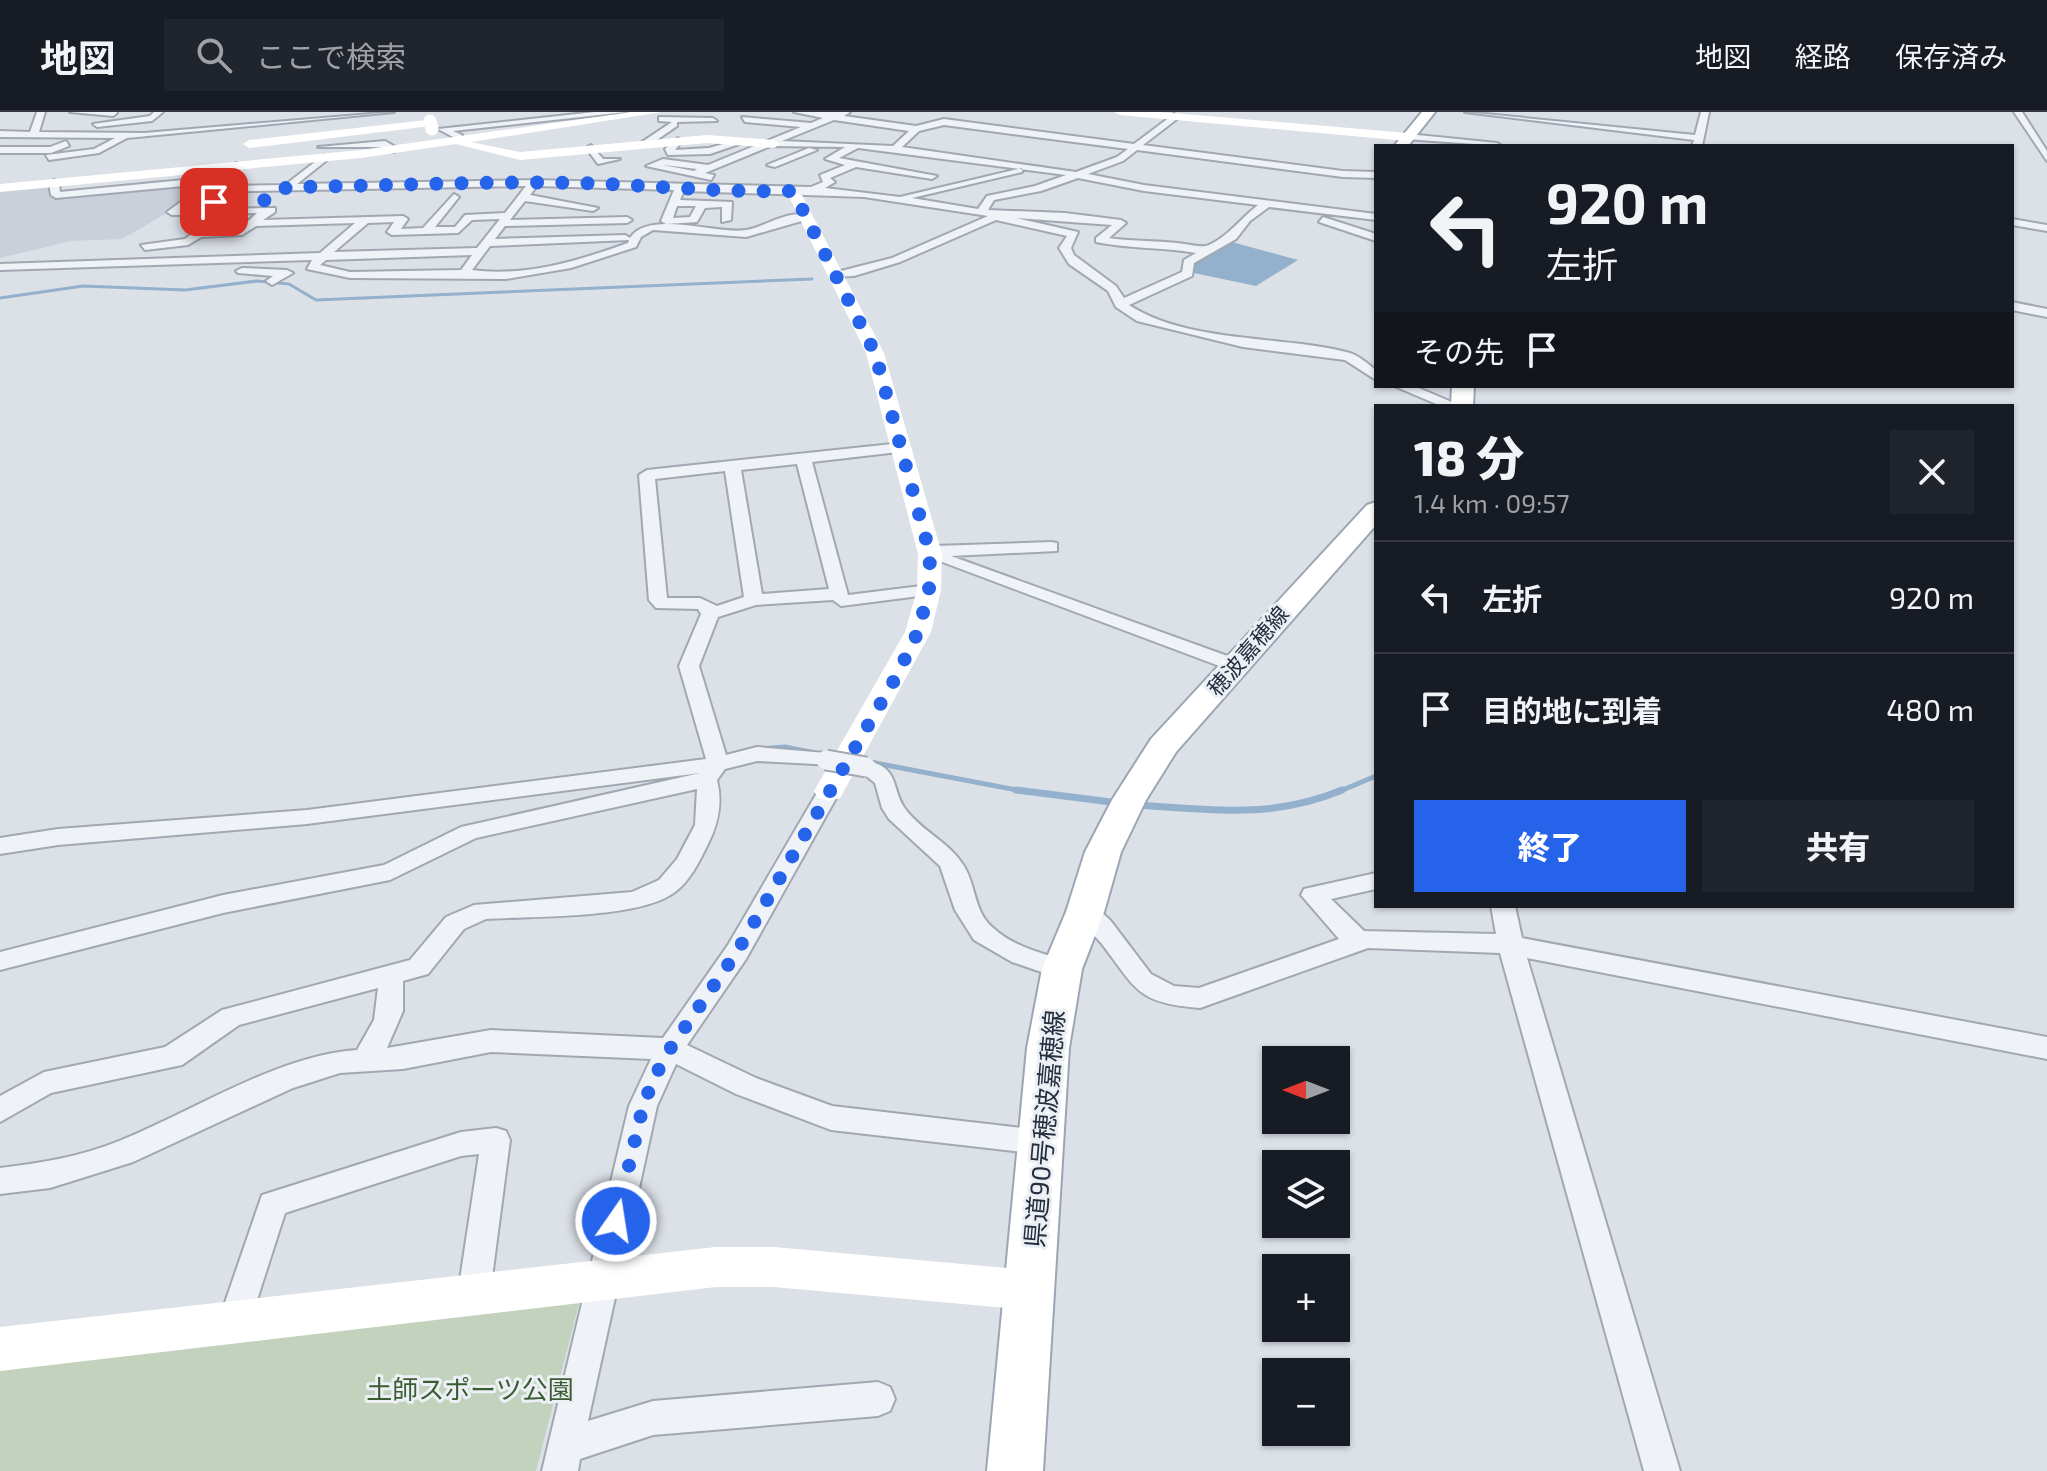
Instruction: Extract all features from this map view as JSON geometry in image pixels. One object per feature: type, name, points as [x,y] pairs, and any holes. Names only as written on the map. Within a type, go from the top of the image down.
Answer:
[{"type":"main road","points":[[1404,142],[1429,112]]},
{"type":"main road","name":"穂波嘉穂線","points":[[1129,800],[1163,746],[1374,512]]},
{"type":"main road","name":"県道90号穂波嘉穂線","points":[[1015,1471],[1048,1048],[1062,969],[1085,912],[1103,852],[1129,800]]},
{"type":"street","points":[[36,134],[41,112]]},
{"type":"street","points":[[74,112],[130,112]]},
{"type":"street","points":[[225,126],[390,112]]},
{"type":"street","points":[[239,145],[550,112]]},
{"type":"street","points":[[456,139],[442,129],[622,112]]},
{"type":"street","points":[[798,112],[842,114],[935,139]]},
{"type":"street","points":[[1120,112],[1404,142],[1486,144]]},
{"type":"street","points":[[1469,112],[1606,127],[1698,142],[1705,112]]},
{"type":"street","points":[[2018,112],[2047,158]]},
{"type":"street","points":[[2,148],[5,162],[51,150],[78,132],[102,138],[147,136],[337,113],[339,118]]},
{"type":"street","points":[[283,123],[286,132],[386,122],[370,113]]},
{"type":"street","points":[[719,150],[731,146],[766,148],[842,114]]},
{"type":"street","points":[[1606,127],[1613,115]]},
{"type":"street","points":[[0,188],[236,166],[323,153],[659,116],[712,116],[716,129],[701,140]]},
{"type":"street","points":[[734,128],[749,116],[814,127]]},
{"type":"street","points":[[981,212],[991,198],[1037,189],[1120,159],[1132,146],[1179,116]]},
{"type":"street","points":[[0,135],[78,132],[158,117],[177,121]]},
{"type":"street","points":[[429,120],[456,139],[534,183],[581,186],[620,180],[637,190],[716,190],[830,182],[827,176]]},
{"type":"street","points":[[895,149],[912,132],[944,122],[1374,175]]},
{"type":"street","points":[[2,148],[14,135],[17,123]]},
{"type":"street","points":[[645,144],[674,124]]},
{"type":"street","points":[[1005,141],[1016,131]]},
{"type":"street","points":[[33,156],[55,133],[126,137]]},
{"type":"street","points":[[2,148],[36,134]]},
{"type":"street","points":[[378,135],[390,147]]},
{"type":"street","points":[[143,146],[147,136]]},
{"type":"street","points":[[33,156],[96,151],[126,137]]},
{"type":"street","points":[[63,155],[102,138]]},
{"type":"street","points":[[203,189],[399,181],[513,171],[591,148],[678,141],[701,140],[746,148]]},
{"type":"street","points":[[678,141],[670,149],[671,153],[859,144],[1034,166],[1144,188],[1374,217]]},
{"type":"street","points":[[790,184],[827,144]]},
{"type":"street","points":[[859,144],[830,159],[932,176]]},
{"type":"street","points":[[731,146],[746,148]]},
{"type":"street","points":[[591,148],[601,162],[615,159]]},
{"type":"street","points":[[697,173],[732,159],[746,148]]},
{"type":"street","points":[[563,1458],[643,1106],[670,1049],[737,952],[896,677],[918,632],[929,590],[930,552],[875,353],[790,184],[766,148]]},
{"type":"street","points":[[982,161],[993,151]]},
{"type":"street","points":[[198,234],[242,232],[323,153]]},
{"type":"street","points":[[685,153],[732,159]]},
{"type":"street","points":[[33,156],[113,159]]},
{"type":"street","points":[[906,197],[901,187],[932,176],[962,157]]},
{"type":"street","points":[[708,168],[663,162],[651,166],[719,178],[716,190]]},
{"type":"street","points":[[581,186],[596,163]]},
{"type":"street","points":[[827,176],[855,164]]},
{"type":"street","points":[[236,166],[172,212],[523,196],[593,208]]},
{"type":"street","points":[[906,197],[1034,166]]},
{"type":"street","points":[[513,171],[542,176],[547,170]]},
{"type":"street","points":[[814,170],[827,176],[863,182]]},
{"type":"street","points":[[54,183],[56,195],[220,178],[407,173],[399,181]]},
{"type":"street","points":[[468,267],[534,183]]},
{"type":"street","points":[[790,184],[906,197],[1074,234],[1065,248],[1076,267],[1111,287],[1120,304],[1141,318],[1243,343],[1349,357],[1374,375]]},
{"type":"street","points":[[680,188],[666,221],[693,220],[702,205]]},
{"type":"street","points":[[426,231],[454,197]]},
{"type":"street","points":[[186,202],[324,209]]},
{"type":"street","points":[[676,203],[728,204],[726,220]]},
{"type":"street","points":[[1120,304],[1188,274],[1188,262],[1232,237],[1246,219],[1270,204],[1374,237]]},
{"type":"street","points":[[507,217],[631,207]]},
{"type":"street","points":[[120,260],[136,248],[188,242],[226,211]]},
{"type":"street","points":[[837,275],[908,255],[998,216],[1065,216],[1121,223],[1100,240],[1142,246],[1153,242],[1207,251]]},
{"type":"street","points":[[253,223],[403,219],[392,232],[458,230],[469,217],[627,220]]},
{"type":"street","points":[[2014,222],[2041,227],[2047,217]]},
{"type":"street","points":[[0,267],[483,247],[635,237],[657,226],[746,234],[787,220],[807,218]]},
{"type":"street","points":[[365,220],[311,267],[350,275],[564,261]]},
{"type":"street","points":[[285,234],[351,232]]},
{"type":"street","points":[[468,267],[503,274],[548,268],[623,249],[635,243],[635,237]]},
{"type":"street","points":[[246,247],[337,245]]},
{"type":"street","points":[[230,258],[217,268],[287,273],[272,281]]},
{"type":"street","points":[[2014,306],[2047,313]]},
{"type":"street","points":[[1406,388],[1449,404]]},
{"type":"street","points":[[0,1110],[44,1083],[172,1057],[231,1017],[419,967],[455,923],[483,911],[635,900],[667,886],[687,863],[706,825],[712,772],[689,666],[710,614],[708,606],[700,603],[662,604],[658,600],[647,475],[902,448]]},
{"type":"street","points":[[710,614],[754,600],[839,594],[803,458]]},
{"type":"street","points":[[732,465],[754,600]]},
{"type":"street","points":[[930,552],[1051,547]]},
{"type":"street","points":[[930,552],[1237,666]]},
{"type":"street","points":[[841,601],[929,590]]},
{"type":"street","points":[[0,961],[236,901],[390,872],[469,832],[712,772],[757,754],[826,760],[866,767],[881,774],[891,792],[894,812],[939,850],[955,870],[967,913],[1010,952],[1062,969]]},
{"type":"street","points":[[0,846],[58,837],[307,817],[712,772]]},
{"type":"street","points":[[1361,941],[1347,932],[1313,895],[1374,881]]},
{"type":"street","points":[[1503,908],[1511,946],[1662,1471]]},
{"type":"street","points":[[1085,912],[1104,925],[1141,983],[1156,993],[1179,999],[1200,998],[1361,941],[1492,942],[2047,1048]]},
{"type":"street","points":[[365,1060],[388,1022],[394,1003],[389,975]]},
{"type":"street","points":[[0,1181],[50,1175],[123,1153],[284,1080],[340,1062],[403,1058],[491,1041],[670,1049],[746,1086],[831,1118],[1039,1142]]},
{"type":"street","points":[[235,1320],[273,1204],[461,1144],[496,1140],[474,1293]]},
{"type":"street","points":[[0,1349],[716,1267],[774,1267],[1030,1290]]},
{"type":"street","points":[[563,1458],[653,1418],[878,1399]]},
{"type":"shaded area","points":[[50,186],[55,199],[144,188],[202,188],[122,239],[71,241],[0,258],[0,191]]},
{"type":"green space","name":"土師スポーツ公園","points":[[581,1296],[536,1471],[0,1471],[0,1371],[256,1335]]},
{"type":"water","points":[[1232,242],[1298,260],[1256,286],[1194,273],[1194,263]]},
{"type":"waterway","points":[[0,298],[83,286],[185,290],[257,281],[289,284],[316,300],[812,279]]},
{"type":"waterway","points":[[759,749],[785,747],[815,753]]},
{"type":"waterway","points":[[870,762],[1018,790]]},
{"type":"waterway","points":[[1338,792],[1374,777]]},
{"type":"waterway","points":[[1018,790],[1119,803]]},
{"type":"waterway","points":[[1018,790],[1027,792]]},
{"type":"waterway","points":[[1138,805],[1216,810],[1266,809],[1316,799],[1342,790]]},
{"type":"route","points":[[214,202],[270,200],[287,187],[455,183],[580,183],[742,192],[793,191],[875,353],[930,554],[929,590],[918,632],[896,677],[737,952],[670,1049],[654,1078],[643,1106],[616,1221]]}]
